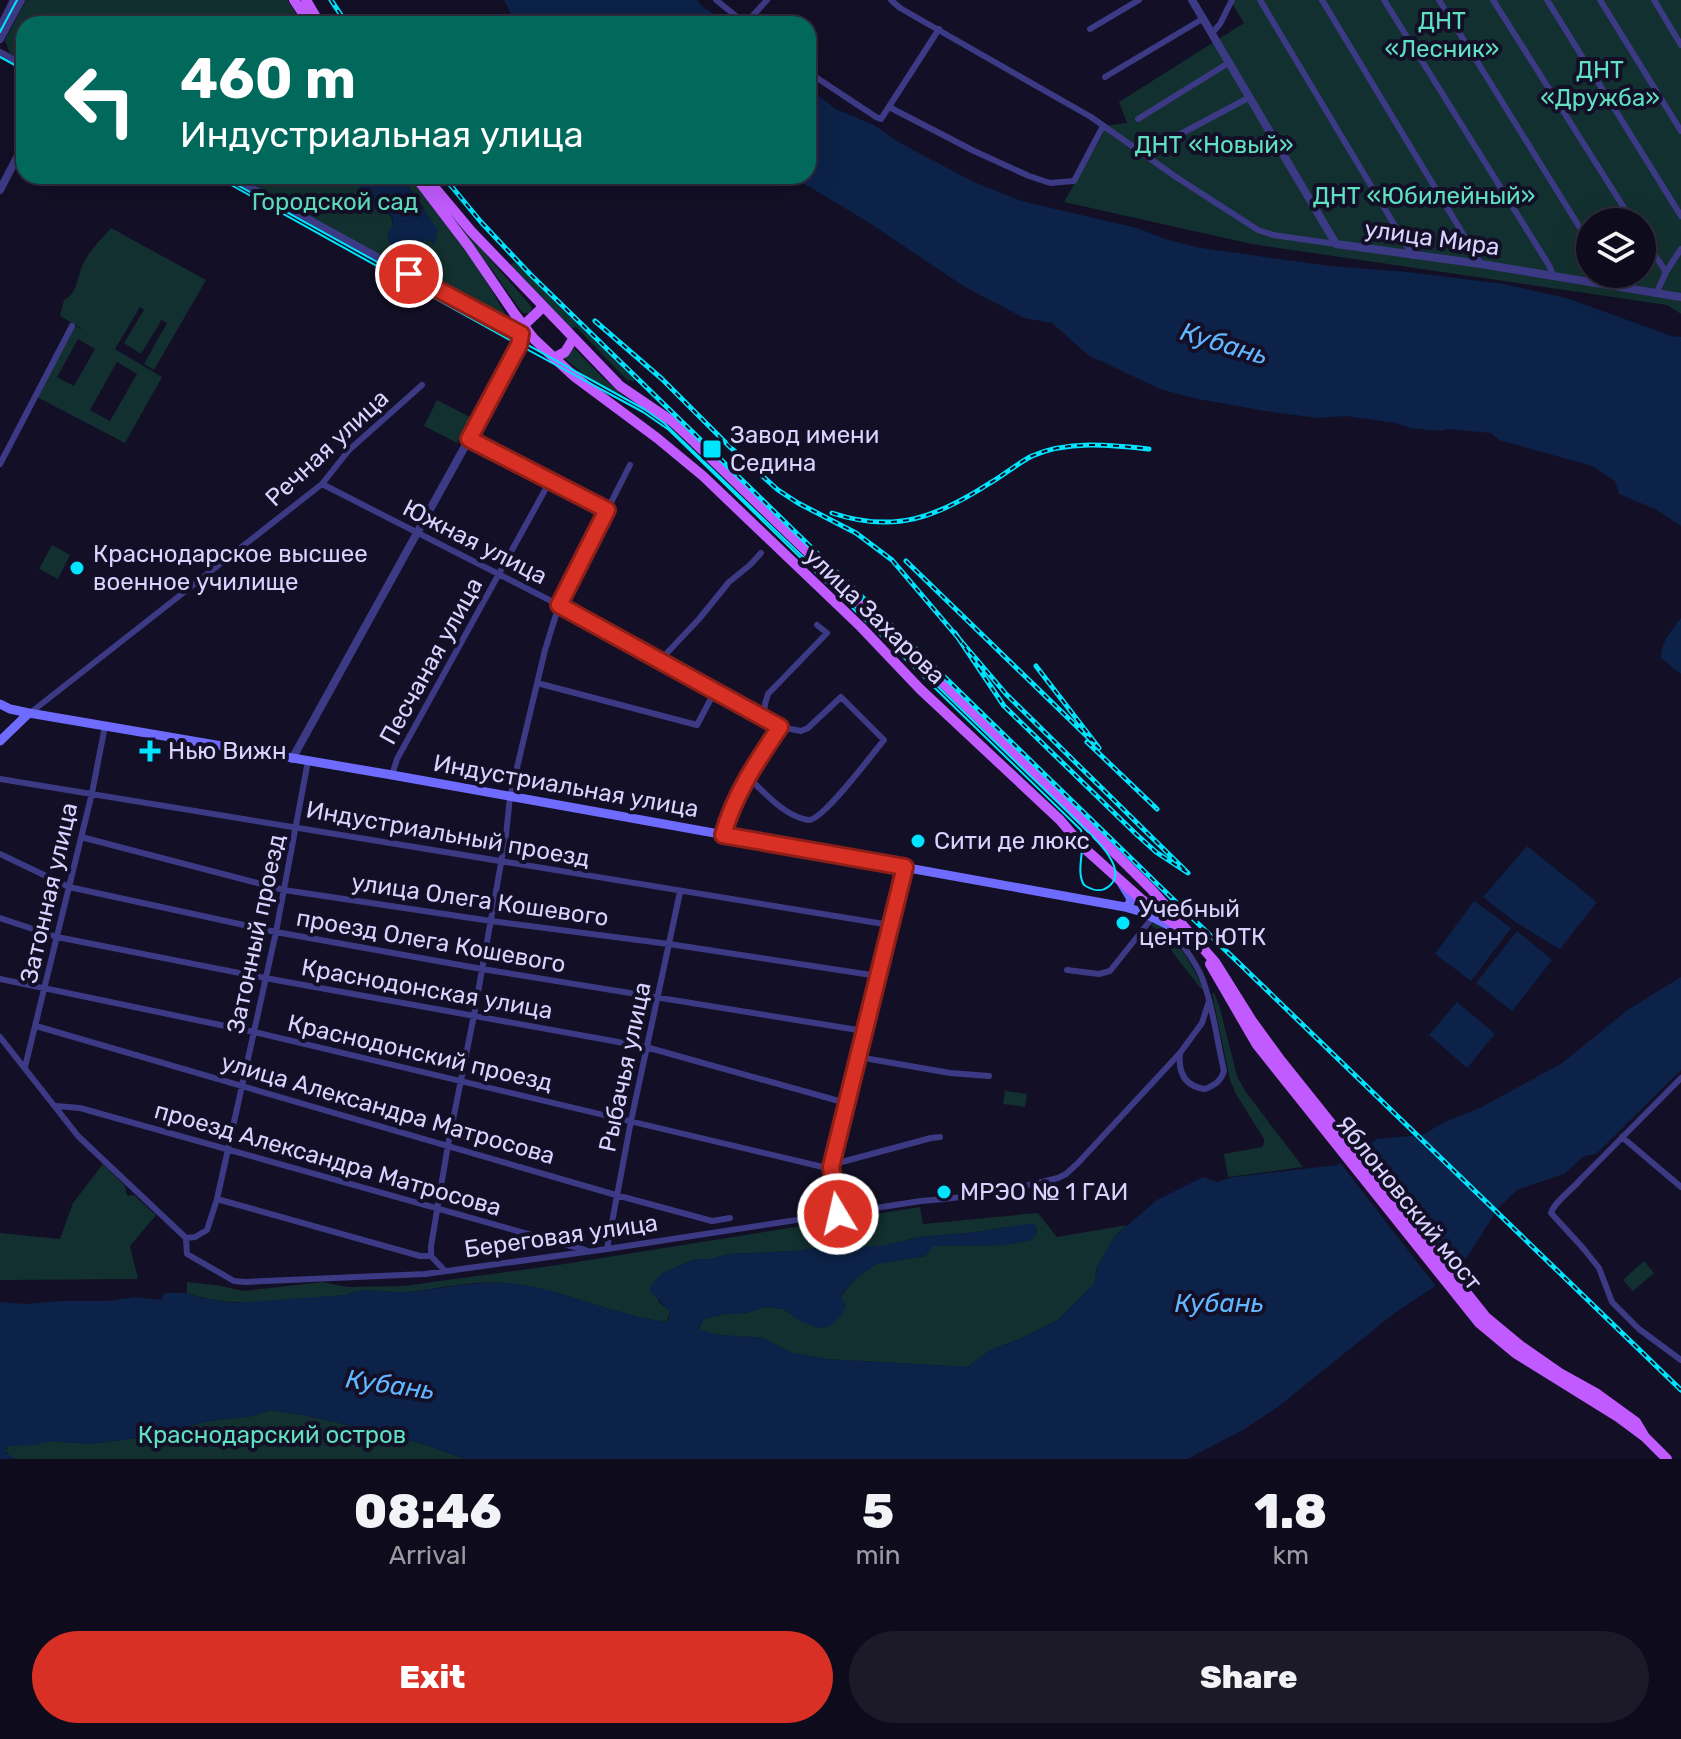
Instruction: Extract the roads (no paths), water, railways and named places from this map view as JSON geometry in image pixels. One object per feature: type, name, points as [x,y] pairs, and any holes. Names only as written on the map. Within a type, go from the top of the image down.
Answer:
[{"type":"main road","points":[[421,184],[469,247],[514,313],[522,330],[543,307]]},
{"type":"main road","name":"улица Захарова","points":[[432,184],[471,231],[620,386],[687,435],[1151,889],[1156,908]]},
{"type":"main road","name":"улица Захарова","points":[[522,330],[575,377],[703,476],[861,627],[920,689],[1060,820],[1083,847],[1141,899],[1195,940],[1215,962],[1282,1069]]},
{"type":"main road","points":[[554,358],[565,352],[573,339]]},
{"type":"main road","points":[[5,706],[14,713],[15,721],[10,733]]},
{"type":"main road","name":"Индустриальная улица","points":[[5,706],[29,713],[392,775],[1142,912],[1156,908]]},
{"type":"main road","points":[[0,741],[29,713]]},
{"type":"main road","points":[[1120,881],[1131,899],[1125,907]]},
{"type":"main road","points":[[1141,899],[1149,897],[1151,889]]},
{"type":"main road","points":[[1156,908],[1169,926],[1195,940]]},
{"type":"main road","name":"Яблоновский мост","points":[[1282,1069],[1452,1273],[1466,1295],[1518,1350],[1596,1393],[1636,1422],[1645,1437],[1667,1459]]},
{"type":"street","points":[[0,28],[14,0]]},
{"type":"street","points":[[0,39],[21,0]]},
{"type":"street","points":[[716,0],[735,16]]},
{"type":"street","points":[[752,16],[767,0]]},
{"type":"street","name":"улица Мира","points":[[891,0],[1091,117],[1258,230],[1273,235],[1576,280]]},
{"type":"street","points":[[1090,29],[1139,0]]},
{"type":"street","points":[[1192,0],[1336,244]]},
{"type":"street","points":[[1212,33],[1232,0]]},
{"type":"street","points":[[1260,0],[1413,256]]},
{"type":"street","points":[[1322,0],[1481,264]]},
{"type":"street","points":[[1384,0],[1553,276]]},
{"type":"street","points":[[1439,0],[1576,221]]},
{"type":"street","points":[[1493,0],[1624,208]]},
{"type":"street","points":[[1547,0],[1681,216]]},
{"type":"street","points":[[1600,0],[1681,131]]},
{"type":"street","points":[[1654,0],[1681,45]]},
{"type":"street","points":[[1105,77],[1204,18]]},
{"type":"street","points":[[816,77],[881,119],[939,29]]},
{"type":"street","points":[[1138,119],[1230,62]]},
{"type":"street","points":[[1143,154],[1250,97]]},
{"type":"street","points":[[889,107],[974,151],[1050,183],[1074,181],[1103,126]]},
{"type":"street","points":[[0,190],[16,159]]},
{"type":"street","name":"улица Захарова","points":[[244,184],[490,319],[522,330]]},
{"type":"street","points":[[1656,294],[1681,249]]},
{"type":"street","points":[[1656,257],[1666,272]]},
{"type":"street","name":"улица Мира","points":[[1620,288],[1681,297]]},
{"type":"street","points":[[0,464],[72,326]]},
{"type":"street","points":[[292,759],[469,439],[519,345],[522,330]]},
{"type":"street","name":"Речная улица","points":[[29,713],[322,484],[349,450],[422,385]]},
{"type":"street","points":[[469,439],[607,510]]},
{"type":"street","points":[[431,1256],[510,797],[545,650],[559,605],[630,465]]},
{"type":"street","name":"Песчаная улица","points":[[392,775],[397,759],[550,481]]},
{"type":"street","name":"Южная улица","points":[[322,484],[559,605],[780,727]]},
{"type":"street","points":[[661,661],[729,582],[761,553]]},
{"type":"street","points":[[764,717],[768,694],[827,633],[817,625]]},
{"type":"street","points":[[537,683],[697,725],[715,691]]},
{"type":"street","points":[[723,835],[729,811],[748,777],[780,727],[801,731],[808,728],[841,697],[884,740],[832,803],[810,821],[788,812],[748,777]]},
{"type":"street","name":"Затонная улица","points":[[25,1067],[92,793],[105,726]]},
{"type":"street","name":"Затонный проезд","points":[[186,1238],[207,1230],[217,1199],[276,932],[308,761]]},
{"type":"street","name":"Индустриальный проезд","points":[[0,779],[890,925]]},
{"type":"street","name":"улица Олега Кошевого","points":[[81,837],[284,890],[878,976]]},
{"type":"street","name":"проезд Олега Кошевого","points":[[0,854],[69,887],[276,932],[864,1031]]},
{"type":"street","points":[[838,1214],[831,1167],[905,867]]},
{"type":"street","name":"Рыбачья улица","points":[[607,1249],[680,892]]},
{"type":"street","points":[[1067,970],[1099,974],[1110,971],[1156,908]]},
{"type":"street","name":"Краснодонская улица","points":[[0,918],[57,937],[646,1047],[846,1103]]},
{"type":"street","points":[[1169,926],[1202,976],[1224,1071],[1218,1082],[1205,1089],[1189,1084],[1181,1074],[1180,1053]]},
{"type":"street","name":"Краснодонский проезд","points":[[0,979],[254,1032],[831,1167]]},
{"type":"street","name":"Береговая улица","points":[[0,1037],[78,1136],[186,1238],[187,1254],[234,1281],[425,1274],[921,1201],[963,1198],[1010,1190],[1066,1174],[1180,1053],[1205,1017],[1209,1001]]},
{"type":"street","points":[[1199,1027],[1206,1025],[1214,1028]]},
{"type":"street","name":"улица Александра Матросова","points":[[36,1026],[616,1195],[712,1221],[730,1218]]},
{"type":"street","points":[[858,1057],[950,1073],[989,1076]]},
{"type":"street","points":[[1681,1078],[1573,1189],[1553,1205],[1551,1213],[1599,1268],[1612,1302],[1639,1329],[1681,1360]]},
{"type":"street","name":"проезд Александра Матросова","points":[[56,1106],[80,1108],[589,1251]]},
{"type":"street","points":[[831,1167],[940,1137]]},
{"type":"street","points":[[1622,1137],[1681,1187]]},
{"type":"street","points":[[217,1199],[420,1256],[431,1256],[445,1271]]},
{"type":"water","points":[[504,0],[697,0],[717,16],[512,16]]},
{"type":"water","name":"Кубань","points":[[816,94],[836,109],[874,125],[900,143],[972,181],[1021,201],[1137,228],[1201,248],[1330,266],[1504,284],[1570,299],[1681,337],[1681,526],[1655,509],[1619,494],[1615,481],[1592,466],[1499,440],[1491,433],[1410,428],[1346,416],[1317,418],[1193,398],[1160,389],[1088,355],[1052,323],[1024,318],[965,287],[805,184],[816,184]]},
{"type":"water","points":[[359,184],[406,184],[438,230],[434,245],[431,240],[426,242],[425,238],[424,242],[416,244],[391,244],[387,236],[393,219],[386,211],[368,204],[361,196]]},
{"type":"water","points":[[1681,618],[1681,674],[1661,658],[1661,652]]},
{"type":"water","points":[[1527,846],[1597,902],[1560,949],[1515,922],[1483,897]]},
{"type":"water","points":[[1474,901],[1511,928],[1471,981],[1435,954]]},
{"type":"water","points":[[1517,931],[1552,960],[1512,1011],[1476,983]]},
{"type":"water","name":"Кубань","points":[[1681,977],[1681,1070],[1596,1154],[1584,1156],[1564,1174],[1517,1190],[1499,1207],[1459,1270],[1392,1315],[1279,1406],[1243,1430],[1187,1459],[465,1459],[384,1433],[270,1410],[144,1437],[91,1444],[50,1441],[9,1446],[6,1453],[16,1459],[0,1459],[0,1302],[109,1301],[136,1297],[161,1300],[164,1293],[187,1293],[234,1303],[346,1295],[360,1291],[406,1292],[508,1283],[667,1322],[670,1311],[650,1292],[652,1284],[661,1274],[693,1260],[729,1254],[834,1246],[882,1246],[920,1237],[1034,1223],[1036,1235],[1031,1240],[1006,1245],[933,1246],[925,1256],[876,1264],[856,1278],[841,1295],[846,1307],[828,1327],[818,1328],[800,1321],[784,1309],[765,1307],[703,1319],[699,1329],[719,1335],[763,1338],[792,1353],[826,1359],[967,1367],[991,1350],[1058,1320],[1094,1284],[1097,1267],[1115,1236],[1157,1200],[1203,1177],[1217,1182],[1234,1177],[1337,1165],[1377,1139],[1422,1135],[1482,1107],[1562,1063],[1629,1009]]},
{"type":"water","points":[[1457,1002],[1495,1034],[1467,1068],[1429,1035]]},
{"type":"tram line","points":[[0,32],[17,0]]},
{"type":"tram line","points":[[0,57],[16,66]]},
{"type":"tram line","points":[[229,184],[643,412],[669,430],[1081,830],[1081,879],[1084,885],[1093,889],[1108,887],[1114,879],[1115,870],[1095,839],[664,423],[644,409],[236,184]]},
{"type":"railway","points":[[331,0],[342,16]]},
{"type":"railway","points":[[450,184],[530,274],[1681,1390]]},
{"type":"railway","points":[[595,321],[662,379],[778,490],[856,533],[892,560],[1006,694],[1188,873],[1156,852],[1136,834],[1004,706],[955,633]]},
{"type":"railway","points":[[832,513],[876,522],[915,519],[952,505],[1032,456],[1046,451],[1090,445],[1149,449]]},
{"type":"railway","points":[[906,561],[1099,748],[1036,666]]},
{"type":"railway","points":[[1087,742],[1157,809]]},
{"type":"place","name":"Завод имени Седина","points":[[712,449]]},
{"type":"place","name":"Краснодарское высшее военное училище","points":[[77,568]]},
{"type":"place","name":"Нью Вижн","points":[[150,751]]},
{"type":"place","name":"Сити де люкс","points":[[918,841]]},
{"type":"place","name":"Учебный центр ЮТК","points":[[1123,923]]},
{"type":"place","name":"МРЭО № 1 ГАИ","points":[[944,1192]]},
{"type":"park label","name":"ДНТ «Лесник»","points":[[1442,35]]},
{"type":"park label","name":"ДНТ «Дружба»","points":[[1600,84]]},
{"type":"park label","name":"ДНТ «Новый»","points":[[1214,145]]},
{"type":"park label","name":"ДНТ «Юбилейный»","points":[[1424,196]]},
{"type":"park label","name":"Городской сад","points":[[335,202]]},
{"type":"park label","name":"Краснодарский остров","points":[[272,1435]]}]
